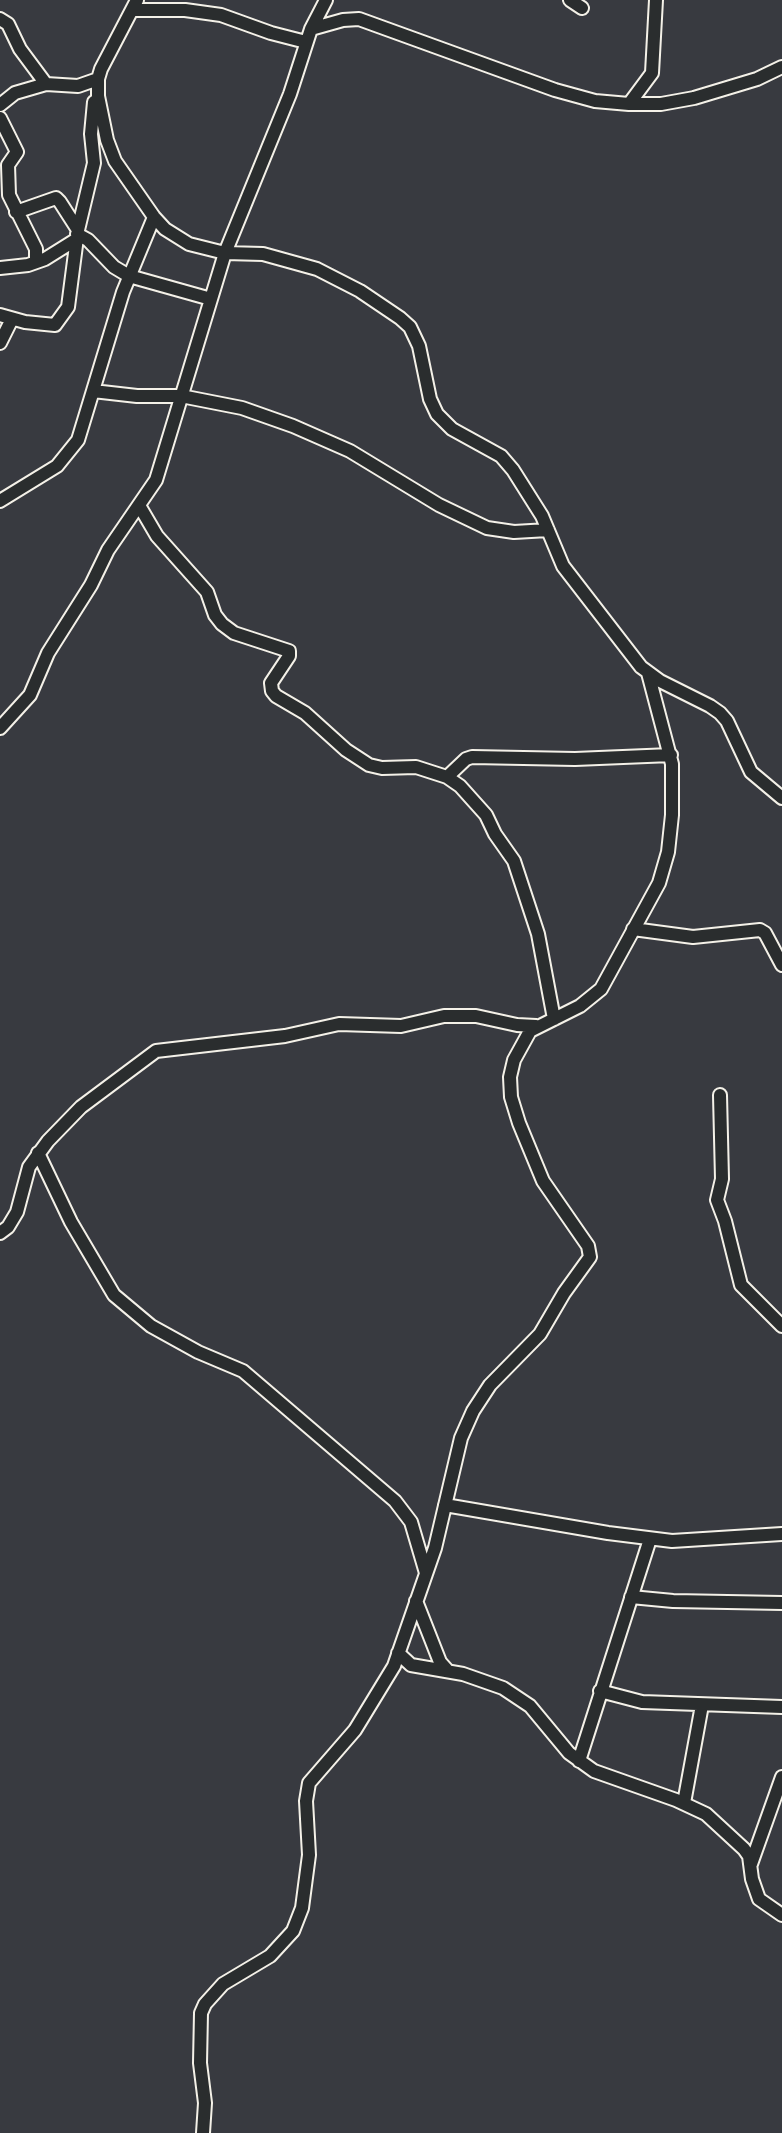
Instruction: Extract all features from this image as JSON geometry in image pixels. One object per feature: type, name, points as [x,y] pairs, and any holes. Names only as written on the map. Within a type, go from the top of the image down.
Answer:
[{"type":"street","points":[[0,728],[30,695],[48,653],[91,585],[108,550],[140,507],[164,463],[181,396],[225,253],[290,94],[311,29],[326,0]]},
{"type":"street","points":[[570,0],[582,8]]},
{"type":"street","points":[[629,104],[652,73],[656,0]]},
{"type":"street","points":[[0,343],[6,317],[48,326],[60,322],[68,306],[77,235],[94,163],[91,134],[95,106],[94,81],[136,5],[202,12],[306,42]]},
{"type":"street","points":[[0,19],[8,24],[25,57],[46,84]]},
{"type":"street","points":[[311,29],[343,20],[359,19],[555,90],[595,100],[629,104],[661,104],[694,98],[757,79],[782,67]]},
{"type":"street","points":[[0,105],[15,93],[46,84],[78,86],[94,81]]},
{"type":"street","points":[[94,81],[111,150],[154,217],[165,229],[189,244],[225,253],[263,254],[301,263],[350,286],[410,327],[419,346],[430,399],[437,414],[452,429],[501,456],[524,486],[548,530],[563,566],[648,673],[720,713],[727,721],[751,772],[782,798]]},
{"type":"street","points":[[0,117],[17,152],[6,172],[9,195],[36,249],[36,262]]},
{"type":"street","points":[[16,212],[56,198],[77,235],[88,240],[114,267],[129,276],[211,299]]},
{"type":"street","points":[[0,501],[57,466],[70,453],[78,440],[129,276],[154,217]]},
{"type":"street","points":[[0,268],[36,262],[77,235]]},
{"type":"street","points":[[93,391],[137,396],[181,396],[242,408],[325,439],[350,451],[439,505],[487,528],[514,532],[548,530]]},
{"type":"street","points":[[140,507],[157,536],[204,586],[215,615],[222,624],[234,633],[289,651],[289,656],[271,683],[272,691],[276,696],[305,713],[346,750],[369,765],[382,768],[416,767],[447,777],[460,786],[486,815],[495,834],[514,861],[542,946],[554,1019]]},
{"type":"street","points":[[0,1233],[17,1212],[29,1167],[38,1154],[81,1107],[156,1051],[285,1036],[339,1024],[401,1026],[444,1016],[476,1016],[517,1025],[536,1026],[596,996],[655,894],[668,852],[672,815],[671,755],[648,673]]},
{"type":"street","points":[[447,777],[466,759],[472,757],[574,759],[671,755]]},
{"type":"street","points":[[633,930],[693,937],[760,930],[765,933],[782,965]]},
{"type":"street","points":[[517,1025],[524,1040]]},
{"type":"street","points":[[203,2133],[205,2103],[200,2063],[201,2013],[205,2004],[223,1984],[270,1956],[293,1931],[302,1908],[309,1855],[306,1801],[309,1783],[355,1730],[399,1661],[426,1574],[461,1438],[473,1411],[490,1385],[540,1334],[564,1293],[590,1257],[588,1246],[543,1181],[514,1106],[510,1077],[524,1040],[536,1026]]},
{"type":"street","points":[[720,1095],[722,1179],[717,1200],[725,1221],[741,1285],[782,1325]]},
{"type":"street","points":[[38,1154],[71,1222],[114,1294],[151,1326],[198,1352],[243,1371],[395,1501],[411,1522],[426,1574]]},
{"type":"street","points":[[445,1505],[672,1541],[782,1534]]},
{"type":"street","points":[[579,1761],[650,1539]]},
{"type":"street","points":[[631,1597],[674,1601],[782,1603]]},
{"type":"street","points":[[416,1601],[440,1662],[448,1671]]},
{"type":"street","points":[[399,1661],[480,1678],[517,1696],[579,1761],[608,1778],[684,1803],[706,1814],[744,1849],[751,1864],[752,1879],[759,1899],[782,1915]]},
{"type":"street","points":[[600,1691],[642,1702],[782,1707]]},
{"type":"street","points":[[684,1803],[702,1705]]},
{"type":"street","points":[[751,1864],[782,1777]]}]
